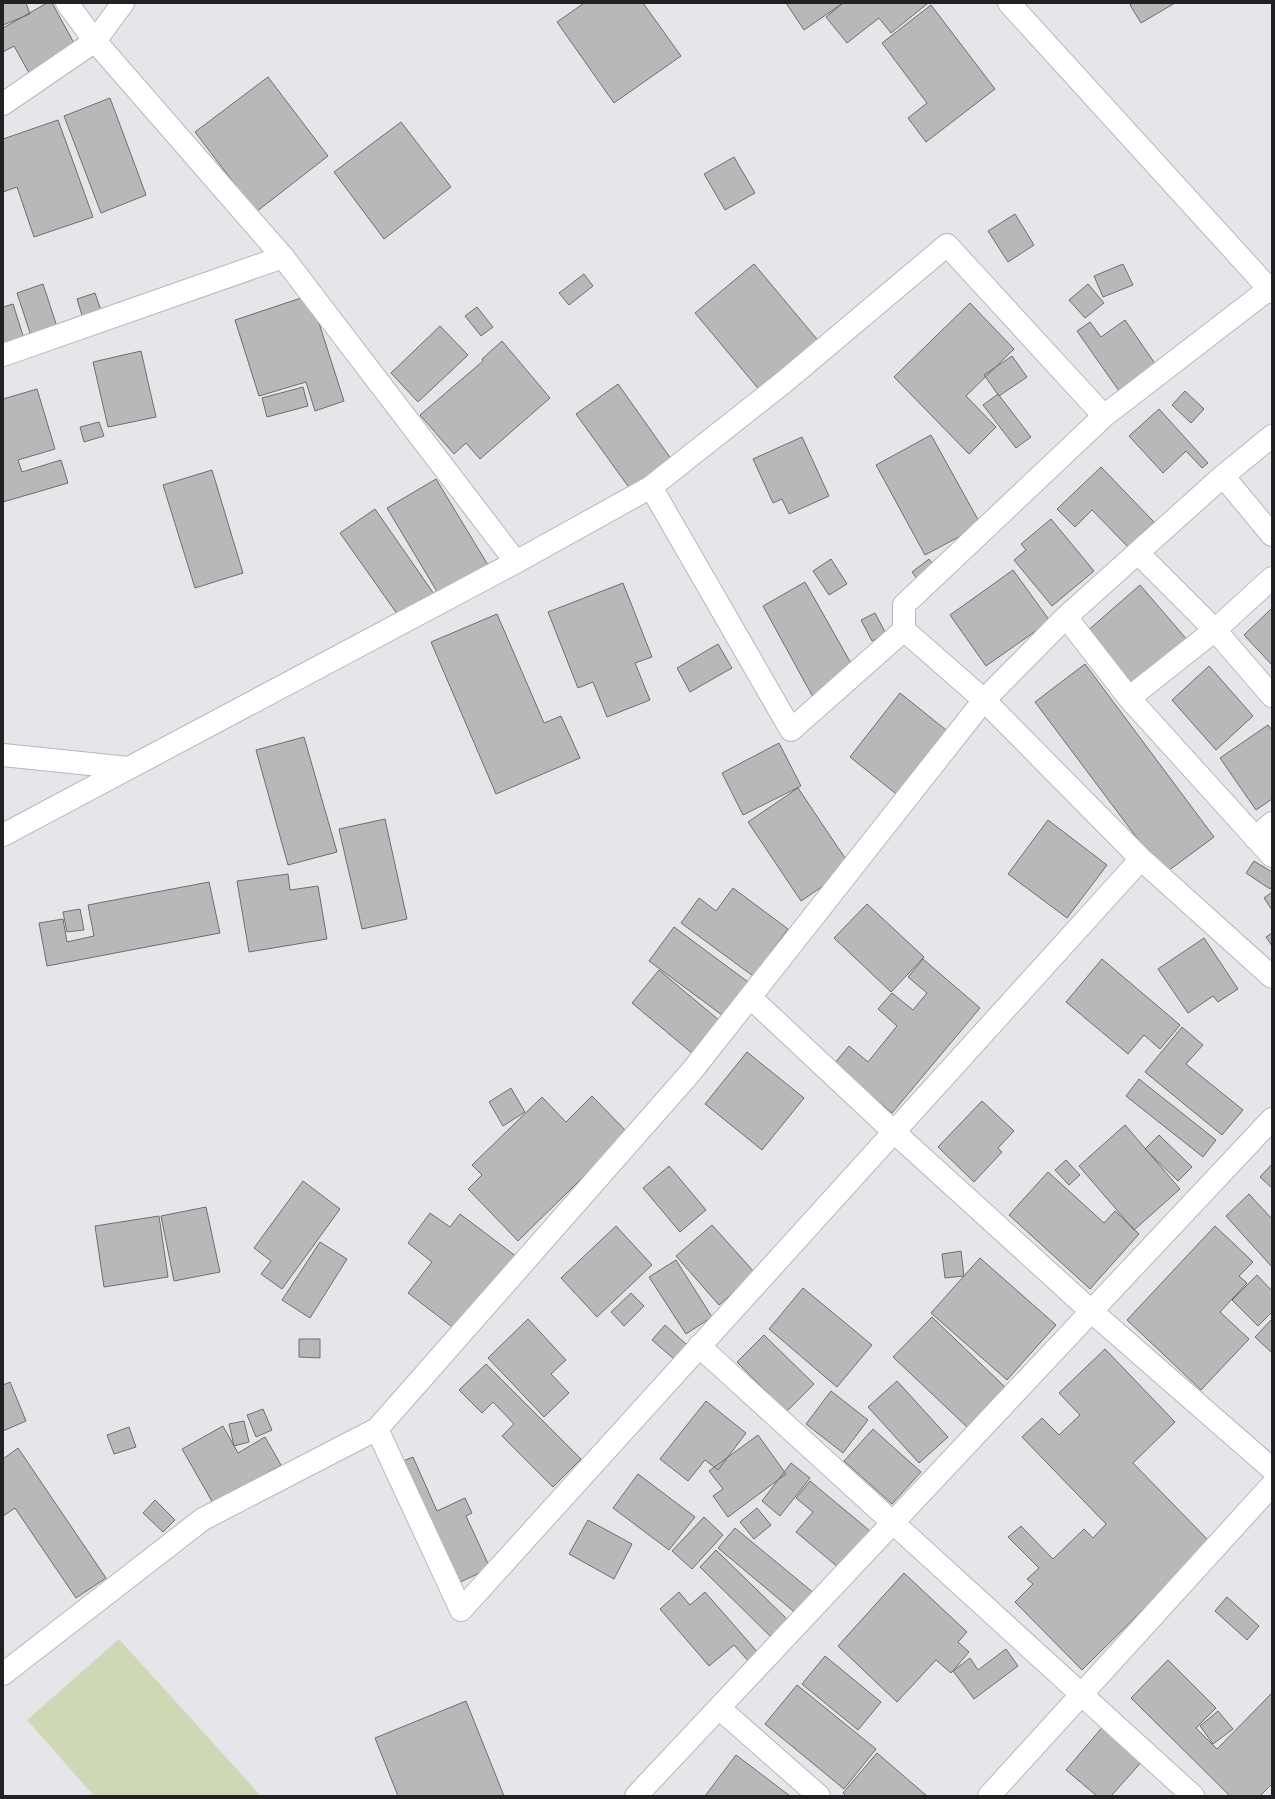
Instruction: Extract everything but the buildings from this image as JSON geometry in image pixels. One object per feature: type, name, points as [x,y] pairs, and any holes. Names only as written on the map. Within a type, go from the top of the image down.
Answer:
[{"type":"street","points":[[67,3],[96,41],[283,256],[516,562]]},
{"type":"street","points":[[3,104],[96,41],[123,3]]},
{"type":"street","points":[[651,488],[792,730],[904,630],[904,605],[1104,416],[1271,290],[1009,3]]},
{"type":"street","points":[[3,835],[516,562],[651,488],[784,382],[947,245],[1104,416]]},
{"type":"street","points":[[3,355],[283,256]]},
{"type":"street","points":[[3,1674],[203,1519],[377,1429],[691,1072],[984,700],[1066,618],[1223,476],[1272,436]]},
{"type":"street","points":[[1223,476],[1272,535]]},
{"type":"street","points":[[1138,553],[1215,630],[1272,696]]},
{"type":"street","points":[[1129,698],[1215,630],[1272,578]]},
{"type":"street","points":[[1066,618],[1129,698],[1272,856]]},
{"type":"street","points":[[904,630],[984,700],[1142,859],[1272,977]]},
{"type":"street","points":[[3,755],[129,768]]},
{"type":"street","points":[[1255,838],[1272,823]]},
{"type":"street","points":[[377,1429],[461,1610],[1142,859]]},
{"type":"street","points":[[750,997],[894,1132],[1091,1311],[1272,1469]]},
{"type":"street","points":[[636,1796],[1272,1119]]},
{"type":"street","points":[[699,1346],[1193,1796]]},
{"type":"street","points":[[988,1796],[1272,1485]]},
{"type":"street","points":[[719,1708],[819,1796]]},
{"type":"green space","points":[[119,1639],[261,1796],[94,1796],[27,1720]]}]
